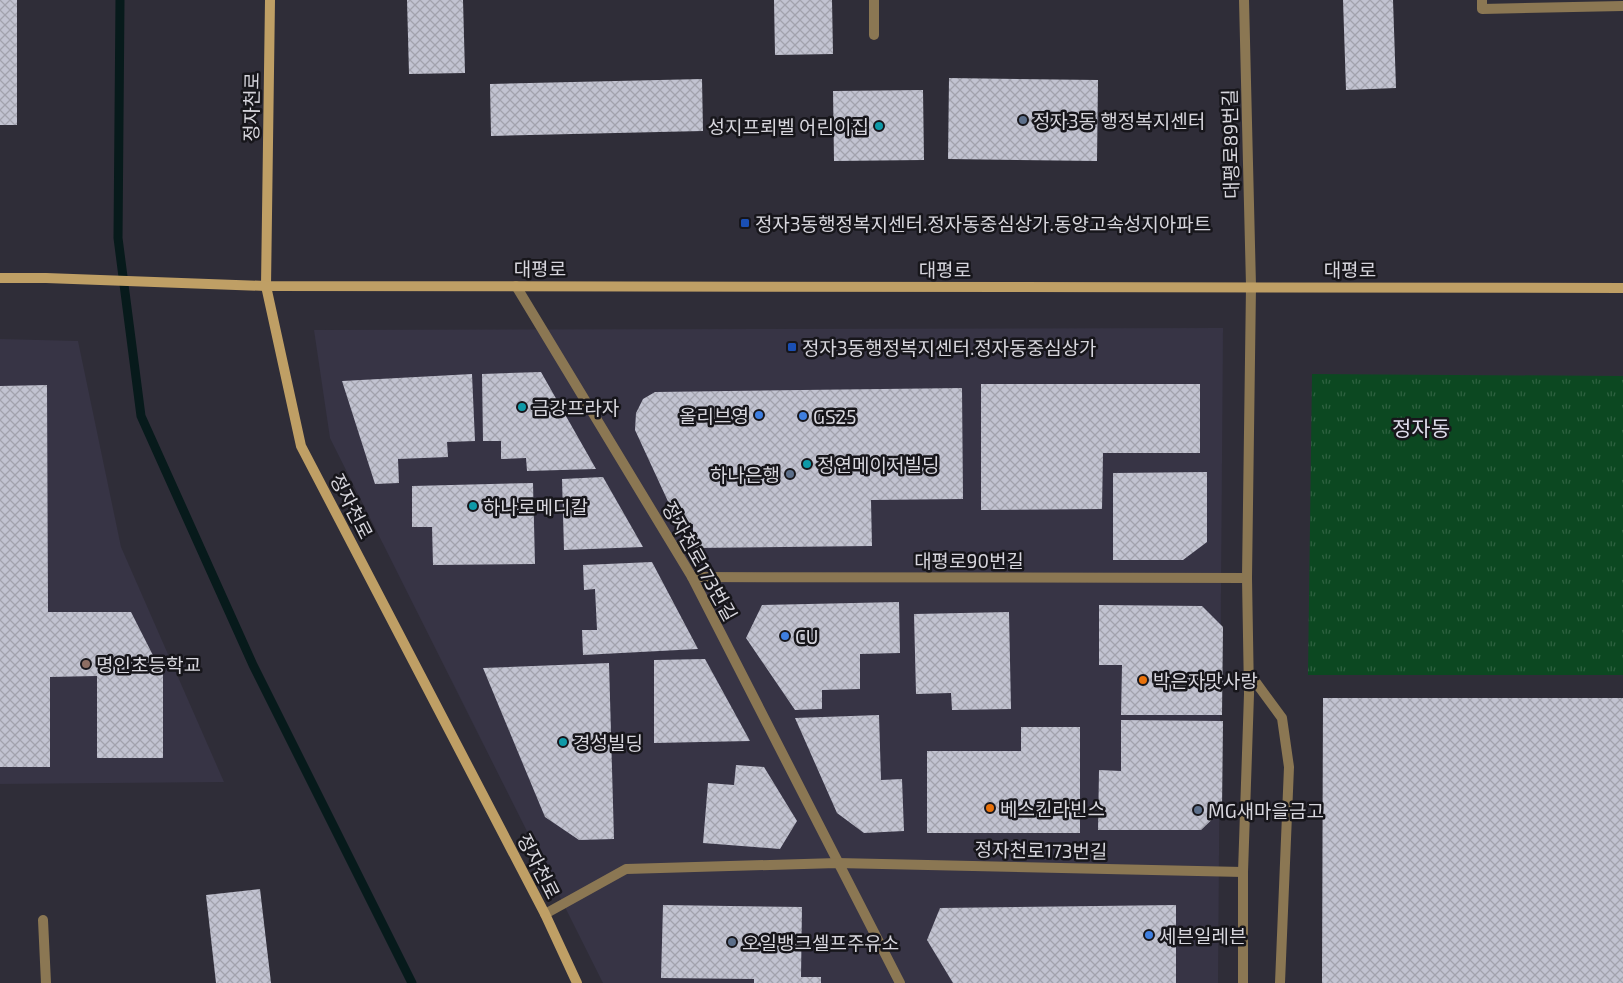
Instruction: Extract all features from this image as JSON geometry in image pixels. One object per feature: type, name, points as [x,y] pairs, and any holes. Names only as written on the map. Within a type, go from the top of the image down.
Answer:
[{"type":"street","name":"정자천로","points":[[270,0],[266,286],[301,446],[544,914],[577,983]]},
{"type":"street","points":[[874,0],[874,35]]},
{"type":"street","name":"대평로89번길","points":[[1244,0],[1251,286]]},
{"type":"street","points":[[1482,0],[1482,9],[1623,6]]},
{"type":"street","name":"대평로","points":[[0,278],[266,286],[1623,288]]},
{"type":"street","name":"정자천로173번길","points":[[516,286],[692,577],[900,983]]},
{"type":"street","points":[[1243,983],[1243,872],[1249,673],[1247,578],[1251,286]]},
{"type":"street","name":"대평로90번길","points":[[692,577],[1247,578]]},
{"type":"street","points":[[1249,673],[1282,718],[1289,767],[1280,983]]},
{"type":"street","name":"정자천로173번길","points":[[544,914],[626,869],[837,863],[1243,872]]},
{"type":"street","points":[[44,920],[46,983]]},
{"type":"shaded area","points":[[1223,328],[1218,983],[603,983],[330,438],[314,330]]},
{"type":"shaded area","name":"명인초등학교","points":[[0,339],[78,341],[121,547],[224,782],[0,784]]},
{"type":"green space","points":[[1312,374],[1623,376],[1623,675],[1308,675]]},
{"type":"building","points":[[0,0],[17,0],[17,125],[0,125]]},
{"type":"building","points":[[407,0],[463,0],[465,73],[409,74]]},
{"type":"building","points":[[774,0],[832,0],[833,54],[775,55]]},
{"type":"building","points":[[1343,0],[1393,0],[1396,88],[1346,90]]},
{"type":"building","name":"정자3동 행정복지센터","points":[[949,78],[1098,80],[1097,161],[948,159]]},
{"type":"building","points":[[702,79],[703,131],[491,136],[490,84]]},
{"type":"building","name":"성지프뢰벨 어린이집","points":[[923,90],[924,160],[834,161],[833,91]]},
{"type":"building","name":"금강프라자","points":[[541,372],[596,469],[527,471],[526,458],[501,459],[501,441],[483,441],[482,374]]},
{"type":"building","points":[[472,374],[475,441],[447,442],[448,457],[398,459],[399,483],[375,484],[342,381]]},
{"type":"building","points":[[981,384],[1200,384],[1200,453],[1103,453],[1102,509],[981,510]]},
{"type":"building","name":"명인초등학교","points":[[47,385],[48,612],[131,612],[163,675],[163,758],[97,758],[97,676],[50,677],[50,767],[0,767],[0,386]]},
{"type":"building","name":"정연메이저빌딩","points":[[962,388],[963,499],[871,500],[872,546],[693,548],[693,524],[678,523],[635,430],[636,413],[643,399],[655,392]]},
{"type":"building","points":[[1207,472],[1207,542],[1183,560],[1113,560],[1113,473]]},
{"type":"building","points":[[603,477],[643,547],[564,550],[562,479]]},
{"type":"building","name":"하나로메디칼","points":[[533,483],[535,564],[433,565],[432,527],[412,527],[412,486]]},
{"type":"building","points":[[652,562],[698,649],[583,655],[582,630],[597,630],[595,589],[584,590],[583,565]]},
{"type":"building","points":[[899,602],[900,653],[860,654],[860,689],[822,690],[822,709],[795,710],[746,638],[762,605]]},
{"type":"building","points":[[1099,605],[1202,606],[1223,627],[1222,715],[1121,715],[1122,665],[1099,665]]},
{"type":"building","points":[[1009,612],[1011,709],[952,710],[951,693],[916,694],[914,614]]},
{"type":"building","points":[[705,659],[750,741],[654,743],[654,660]]},
{"type":"building","name":"경성빌딩","points":[[609,663],[614,839],[579,840],[545,817],[483,668]]},
{"type":"building","points":[[1323,698],[1623,698],[1623,983],[1322,983]]},
{"type":"building","points":[[879,715],[881,780],[902,779],[904,831],[864,833],[837,813],[795,718]]},
{"type":"building","points":[[1121,720],[1223,721],[1222,810],[1201,830],[1098,830],[1099,770],[1121,771]]},
{"type":"building","points":[[1021,727],[1080,727],[1080,833],[927,833],[927,751],[1021,751]]},
{"type":"building","points":[[736,765],[764,767],[797,821],[780,849],[703,843],[708,783],[734,785]]},
{"type":"building","points":[[260,889],[271,983],[216,983],[206,895]]},
{"type":"building","name":"오일뱅크셀프주유소","points":[[663,905],[802,907],[801,977],[821,977],[821,983],[754,983],[754,979],[661,978]]},
{"type":"building","points":[[1176,905],[1176,983],[953,983],[927,940],[940,908]]},
{"type":"waterway","points":[[120,0],[118,238],[141,416],[253,665],[412,983]]},
{"type":"place","name":"정자3동 행정복지센터","points":[[1023,120]]},
{"type":"place","name":"성지프뢰벨 어린이집","points":[[879,126]]},
{"type":"place","name":"정자3동행정복지센터.정자동중심상가.동양고속성지아파트","points":[[745,223]]},
{"type":"place","name":"정자3동행정복지센터.정자동중심상가","points":[[792,347]]},
{"type":"place","name":"금강프라자","points":[[522,407]]},
{"type":"place","name":"올리브영","points":[[759,415]]},
{"type":"place","name":"GS25","points":[[803,416]]},
{"type":"place","name":"정연메이저빌딩","points":[[807,464]]},
{"type":"place","name":"하나은행","points":[[790,474]]},
{"type":"place","name":"하나로메디칼","points":[[473,506]]},
{"type":"place","name":"CU","points":[[785,636]]},
{"type":"place","name":"명인초등학교","points":[[86,664]]},
{"type":"place","name":"박은자맛사랑","points":[[1143,680]]},
{"type":"place","name":"경성빌딩","points":[[563,742]]},
{"type":"place","name":"베스킨라빈스","points":[[990,808]]},
{"type":"place","name":"MG새마을금고","points":[[1198,810]]},
{"type":"place","name":"세븐일레븐","points":[[1149,935]]},
{"type":"place","name":"오일뱅크셀프주유소","points":[[732,942]]},
{"type":"district","name":"정자동","points":[[1421,427]]}]
